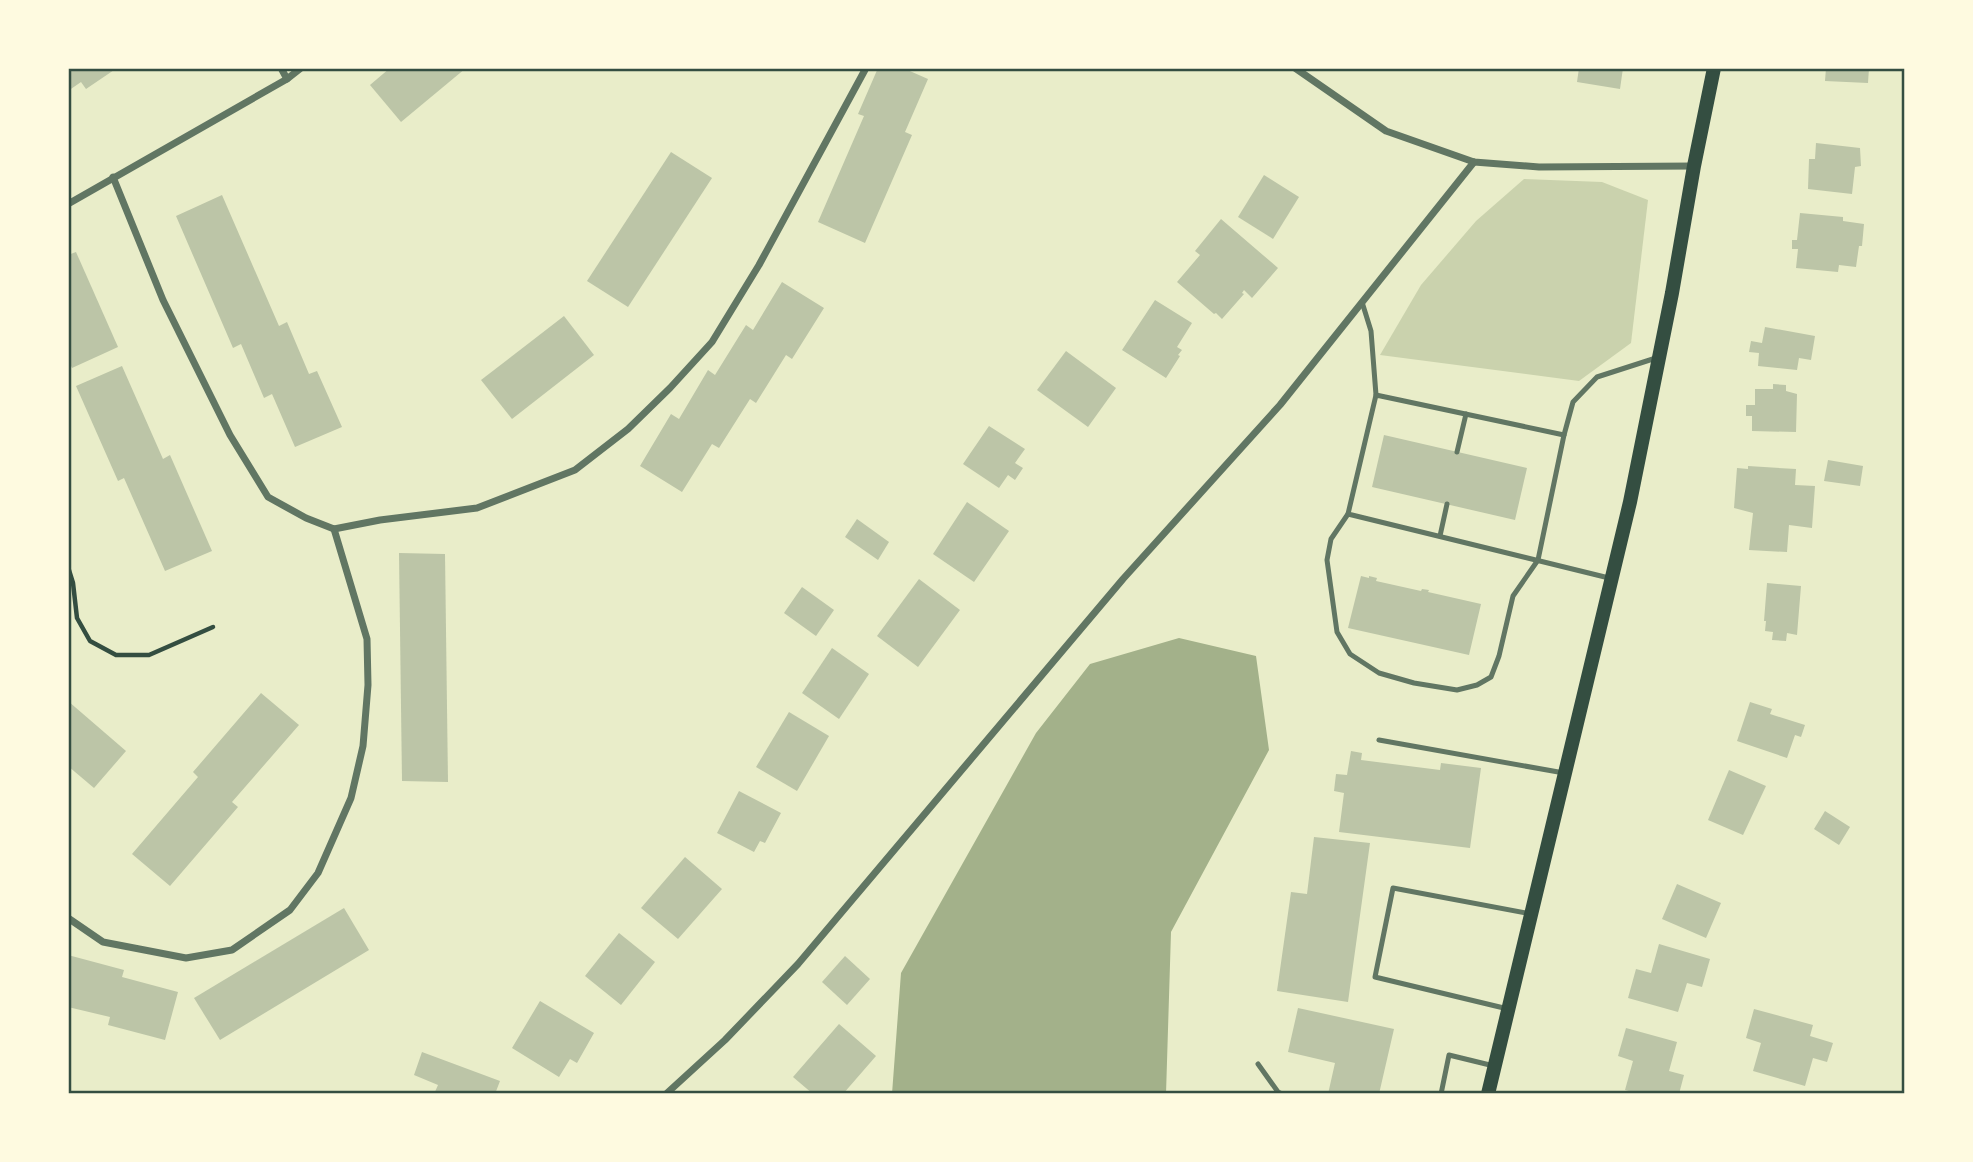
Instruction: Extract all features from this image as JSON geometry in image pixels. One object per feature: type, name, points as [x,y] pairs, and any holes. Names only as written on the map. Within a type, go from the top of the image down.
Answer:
[{"type":"main road","points":[[1488,1094],[1630,502],[1714,68]]},
{"type":"street","points":[[281,68],[286,79]]},
{"type":"street","points":[[68,204],[301,68]]},
{"type":"street","points":[[113,177],[163,300],[230,435],[268,497],[306,518],[334,529],[380,520],[477,508],[575,470],[628,429],[712,342],[759,265],[866,68]]},
{"type":"street","points":[[1295,68],[1386,131],[1474,162],[1539,167],[1694,166]]},
{"type":"street","points":[[666,1094],[725,1040],[798,964],[1123,579],[1280,405],[1474,162]]},
{"type":"street","points":[[68,918],[103,942],[186,958],[232,950],[290,910],[318,873],[351,798],[363,746],[368,685],[367,639],[334,529]]},
{"type":"lane","points":[[1362,302],[1371,331],[1376,395],[1348,514],[1331,539],[1327,560],[1337,632],[1350,654],[1379,673],[1415,683],[1457,690],[1477,685],[1491,677],[1499,656],[1513,596],[1538,561],[1573,402],[1598,377],[1659,357]]},
{"type":"lane","points":[[1376,395],[1564,435]]},
{"type":"lane","points":[[1457,452],[1466,414]]},
{"type":"lane","points":[[1440,536],[1447,504]]},
{"type":"lane","points":[[1348,514],[1611,578]]},
{"type":"lane","points":[[1379,740],[1564,773]]},
{"type":"lane","points":[[1508,1009],[1375,977],[1393,888],[1531,915]]},
{"type":"lane","points":[[1441,1094],[1449,1055],[1494,1066]]},
{"type":"lane","points":[[1258,1065],[1282,1094]]},
{"type":"path","points":[[68,567],[73,583],[77,618],[90,641],[116,655],[149,655],[213,627]]},
{"type":"shaded area","points":[[1524,179],[1602,182],[1648,200],[1631,343],[1579,381],[1380,355],[1421,285],[1476,221]]},
{"type":"shaded area","points":[[1179,638],[1256,656],[1269,750],[1171,932],[1166,1094],[892,1094],[901,973],[1036,733],[1090,664]]},
{"type":"building","points":[[68,68],[117,68],[86,89],[81,82],[68,91]]},
{"type":"building","points":[[390,68],[466,68],[401,122],[370,85]]},
{"type":"building","points":[[878,68],[903,68],[928,79],[905,132],[912,135],[865,243],[818,222],[864,116],[858,114]]},
{"type":"building","points":[[1579,68],[1623,68],[1620,89],[1577,82]]},
{"type":"building","points":[[1826,68],[1869,68],[1868,83],[1825,81]]},
{"type":"building","points":[[1816,143],[1860,148],[1861,166],[1855,167],[1852,194],[1808,189],[1809,159],[1815,159]]},
{"type":"building","points":[[671,152],[712,178],[628,307],[587,281]]},
{"type":"building","points":[[1264,175],[1299,197],[1273,239],[1238,217]]},
{"type":"building","points":[[222,195],[279,326],[287,322],[309,374],[317,371],[342,427],[295,447],[272,394],[264,398],[241,344],[233,348],[176,216]]},
{"type":"building","points":[[1800,213],[1843,217],[1843,221],[1864,224],[1856,267],[1839,265],[1838,272],[1796,268],[1798,249],[1792,249],[1792,240],[1797,240]]},
{"type":"building","points":[[1221,219],[1278,268],[1252,298],[1244,290],[1244,294],[1222,319],[1177,282],[1200,255],[1195,251]]},
{"type":"building","points":[[76,252],[118,347],[72,368],[68,360],[68,255]]},
{"type":"building","points":[[782,282],[824,308],[792,359],[786,355],[756,403],[750,399],[719,448],[712,444],[682,492],[640,466],[671,414],[679,419],[708,370],[715,375],[746,325],[753,330]]},
{"type":"building","points":[[1155,300],[1192,323],[1177,347],[1182,350],[1178,355],[1180,356],[1166,378],[1122,350]]},
{"type":"building","points":[[564,316],[594,355],[512,419],[481,380]]},
{"type":"building","points":[[1765,327],[1815,336],[1811,360],[1799,358],[1797,370],[1758,366],[1759,353],[1749,352],[1751,341],[1762,343]]},
{"type":"building","points":[[1066,351],[1116,388],[1088,427],[1037,390]]},
{"type":"building","points":[[122,366],[163,459],[170,455],[212,551],[165,571],[124,478],[118,481],[76,386]]},
{"type":"building","points":[[1773,384],[1786,385],[1786,391],[1797,394],[1796,432],[1752,431],[1752,416],[1746,416],[1746,405],[1755,405],[1755,389],[1773,389]]},
{"type":"building","points":[[989,426],[1025,449],[1015,463],[1023,468],[1015,480],[1008,475],[999,488],[963,464]]},
{"type":"building","points":[[1384,435],[1527,468],[1515,520],[1372,487]]},
{"type":"building","points":[[1828,460],[1863,466],[1860,486],[1824,481]]},
{"type":"building","points":[[1748,466],[1796,469],[1795,485],[1815,486],[1812,528],[1789,525],[1787,552],[1749,550],[1753,513],[1734,508],[1737,468],[1748,469]]},
{"type":"building","points":[[967,502],[1009,531],[974,582],[933,554]]},
{"type":"building","points":[[857,519],[889,542],[878,560],[845,537]]},
{"type":"building","points":[[399,553],[445,554],[448,782],[402,781]]},
{"type":"building","points":[[1361,576],[1481,604],[1469,655],[1348,628]]},
{"type":"building","points":[[919,579],[960,610],[918,667],[877,636]]},
{"type":"building","points":[[1767,583],[1801,586],[1797,635],[1787,633],[1786,641],[1772,640],[1773,632],[1765,631]]},
{"type":"building","points":[[802,587],[834,610],[816,636],[784,613]]},
{"type":"building","points":[[832,648],[869,674],[839,719],[802,693]]},
{"type":"building","points":[[261,693],[299,725],[232,802],[238,807],[170,886],[132,854],[198,777],[193,772]]},
{"type":"building","points":[[68,701],[126,751],[94,788],[68,766]]},
{"type":"building","points":[[1750,702],[1772,709],[1770,714],[1805,725],[1801,737],[1795,735],[1787,758],[1737,741]]},
{"type":"building","points":[[789,712],[829,736],[797,791],[756,767]]},
{"type":"building","points":[[1351,751],[1362,753],[1361,760],[1440,770],[1441,763],[1481,768],[1470,848],[1339,832],[1344,793],[1334,791],[1336,774],[1347,775]]},
{"type":"building","points":[[1729,770],[1766,786],[1743,835],[1708,820]]},
{"type":"building","points":[[739,791],[781,813],[765,843],[760,841],[754,852],[717,833]]},
{"type":"building","points":[[1825,811],[1850,827],[1839,845],[1814,829]]},
{"type":"building","points":[[1314,837],[1370,843],[1348,1002],[1277,991],[1291,892],[1307,894]]},
{"type":"building","points":[[685,857],[722,889],[678,939],[641,908]]},
{"type":"building","points":[[1677,884],[1721,903],[1706,938],[1662,919]]},
{"type":"building","points":[[344,908],[369,950],[220,1040],[194,998]]},
{"type":"building","points":[[619,933],[655,962],[621,1005],[585,976]]},
{"type":"building","points":[[1659,944],[1710,959],[1702,987],[1687,983],[1678,1012],[1628,998],[1636,969],[1651,973]]},
{"type":"building","points":[[68,955],[124,970],[122,977],[178,992],[165,1040],[108,1025],[110,1017],[68,1007]]},
{"type":"building","points":[[845,956],[870,979],[847,1005],[822,982]]},
{"type":"building","points":[[540,1001],[594,1033],[577,1063],[570,1059],[559,1077],[512,1048]]},
{"type":"building","points":[[1298,1008],[1394,1029],[1379,1094],[1328,1094],[1335,1063],[1288,1052]]},
{"type":"building","points":[[1754,1009],[1813,1025],[1810,1036],[1833,1043],[1827,1062],[1813,1058],[1805,1086],[1753,1071],[1761,1043],[1746,1038]]},
{"type":"building","points":[[839,1024],[876,1056],[843,1094],[813,1094],[793,1077]]},
{"type":"building","points":[[1626,1028],[1677,1042],[1669,1071],[1684,1075],[1679,1094],[1640,1094],[1625,1090],[1633,1061],[1618,1056]]},
{"type":"building","points":[[422,1052],[500,1081],[495,1094],[434,1094],[438,1085],[414,1075]]}]
